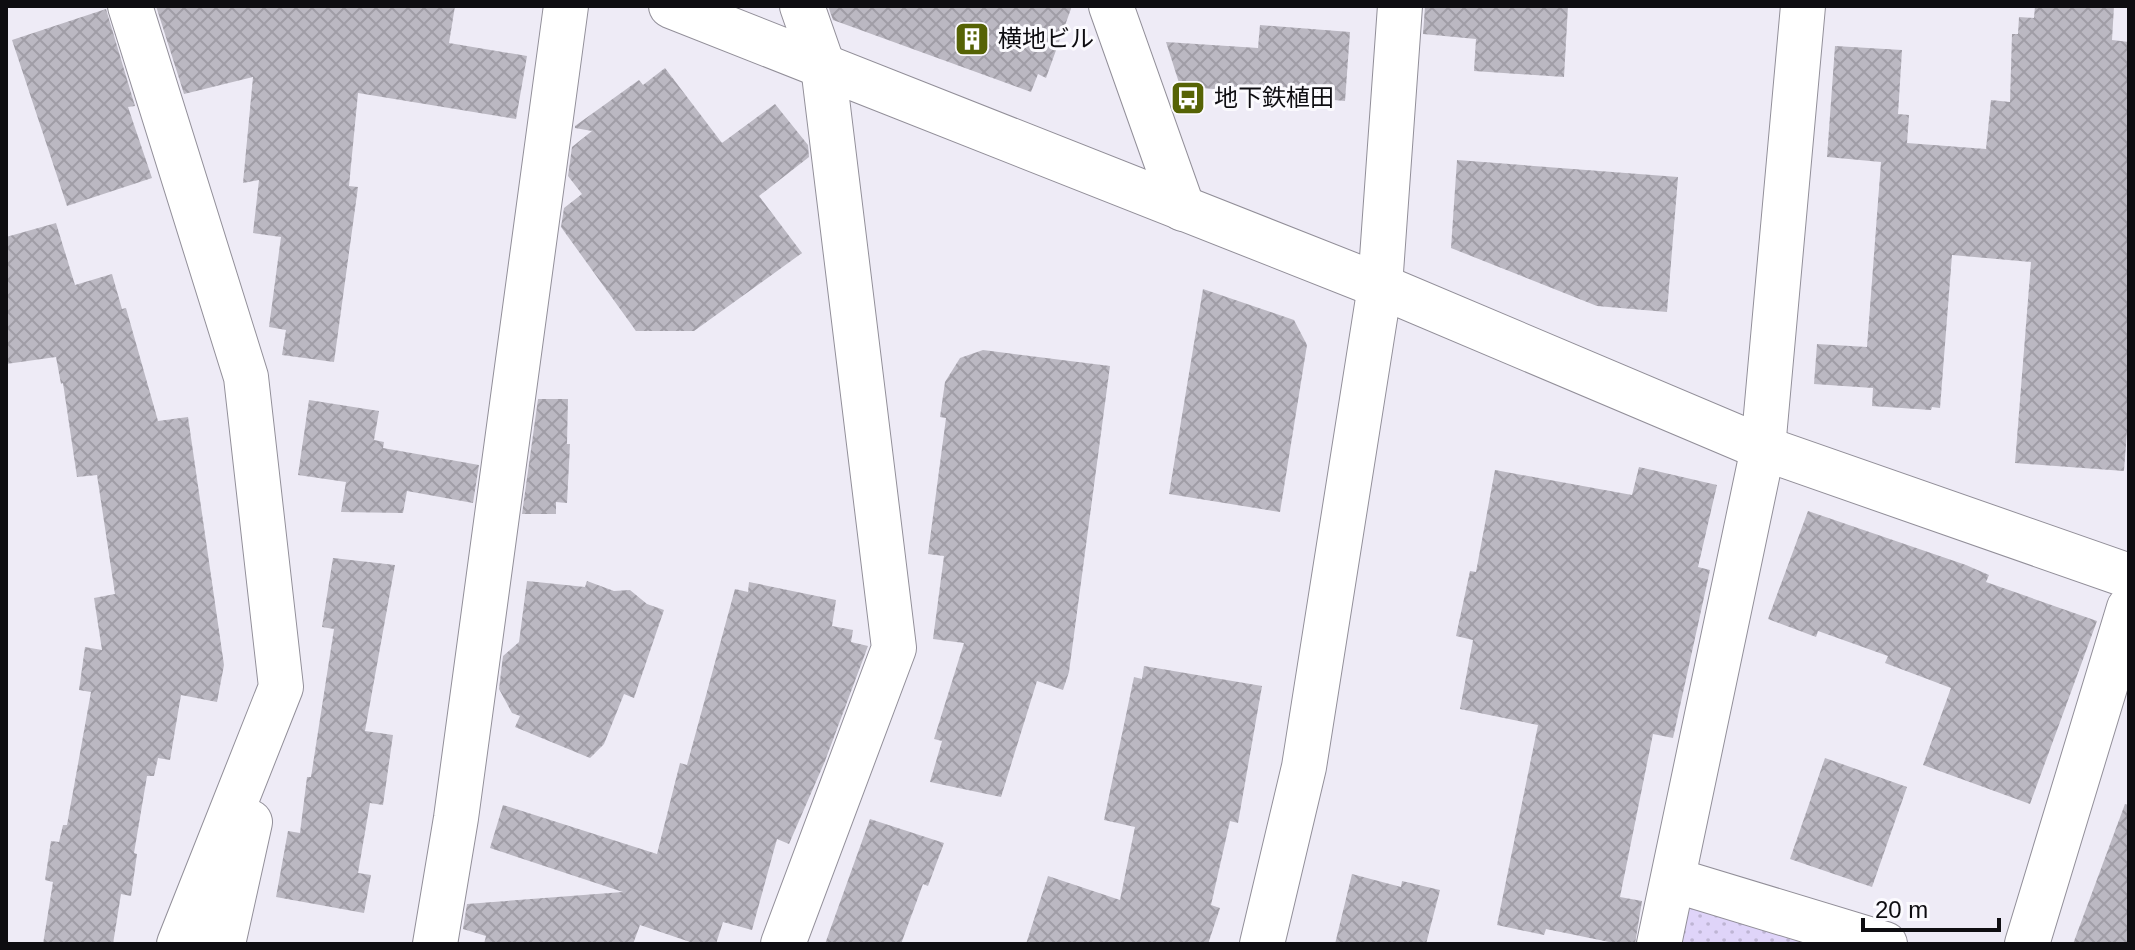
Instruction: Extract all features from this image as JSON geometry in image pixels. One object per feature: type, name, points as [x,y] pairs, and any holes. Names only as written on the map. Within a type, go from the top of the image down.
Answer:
[{"type":"street","points":[[130,6],[246,377],[281,687],[223,944]]},
{"type":"street","points":[[435,944],[456,818],[566,6]]},
{"type":"street","points":[[671,6],[1380,286],[1763,448],[2129,576]]},
{"type":"street","points":[[783,944],[894,648],[823,66],[802,6]]},
{"type":"street","points":[[1111,6],[1183,209]]},
{"type":"street","points":[[1262,944],[1304,767],[1380,286],[1400,6]]},
{"type":"street","points":[[1659,944],[1763,448],[1803,6]]},
{"type":"street","points":[[2027,944],[2129,608]]},
{"type":"street","points":[[179,944],[281,687]]},
{"type":"street","points":[[1674,880],[1885,944]]},
{"type":"shaded area","points":[[1683,906],[1807,944],[1675,944]]},
{"type":"building","points":[[156,6],[455,6],[449,43],[527,56],[516,119],[358,93],[349,186],[358,187],[334,362],[282,355],[286,330],[269,327],[281,237],[253,233],[259,180],[243,183],[253,77],[184,94]]},
{"type":"building","name":"横地ビル","points":[[828,6],[1072,6],[1046,78],[1038,74],[1031,92],[833,20]]},
{"type":"building","points":[[1425,6],[1568,6],[1564,77],[1474,71],[1476,39],[1423,34]]},
{"type":"building","points":[[2035,6],[2114,6],[2112,40],[2129,42],[2129,404],[2124,471],[2015,463],[2031,262],[1952,255],[1940,408],[1872,406],[1873,388],[1814,384],[1817,344],[1867,347],[1881,162],[1827,157],[1835,46],[1902,50],[1898,114],[1909,115],[1907,143],[1986,149],[1991,100],[2010,102],[2012,34],[2018,34],[2019,17],[2034,18]]},
{"type":"building","points":[[106,9],[135,106],[128,107],[152,178],[67,206],[12,40]]},
{"type":"building","points":[[1260,25],[1350,32],[1345,101],[1180,86],[1166,42],[1258,48]]},
{"type":"building","points":[[665,68],[722,143],[775,104],[808,145],[809,157],[759,196],[802,253],[694,331],[636,331],[561,227],[564,208],[582,194],[568,176],[572,147],[592,131],[575,126],[639,80],[643,85]]},
{"type":"building","points":[[1457,160],[1678,177],[1667,312],[1597,306],[1451,248]]},
{"type":"building","points":[[56,223],[75,285],[112,274],[122,309],[126,308],[158,421],[188,417],[224,665],[217,702],[181,695],[170,760],[158,758],[154,776],[147,776],[134,853],[137,854],[131,896],[121,894],[113,944],[43,944],[53,882],[45,880],[51,841],[59,842],[63,825],[67,825],[91,692],[79,690],[85,647],[102,650],[94,598],[115,594],[97,475],[77,477],[63,383],[56,357],[6,364],[6,237]]},
{"type":"building","points":[[1203,289],[1294,320],[1307,345],[1280,512],[1169,494]]},
{"type":"building","points":[[983,350],[1110,366],[1069,672],[1063,690],[1037,681],[1001,797],[930,782],[942,741],[934,739],[964,643],[933,639],[944,556],[928,554],[946,418],[940,417],[945,382],[960,358]]},
{"type":"building","points":[[538,399],[568,399],[567,444],[570,444],[567,503],[556,502],[556,514],[522,514]]},
{"type":"building","points":[[309,400],[379,411],[374,440],[384,442],[383,448],[479,465],[473,503],[407,491],[403,513],[341,512],[346,482],[298,475]]},
{"type":"building","points":[[1639,467],[1717,485],[1698,567],[1710,570],[1673,738],[1653,734],[1620,897],[1642,901],[1635,944],[1619,944],[1546,929],[1544,935],[1497,925],[1538,725],[1460,709],[1473,640],[1456,636],[1470,571],[1476,572],[1495,470],[1632,495]]},
{"type":"building","points":[[1808,511],[1966,565],[1989,575],[1986,582],[2097,621],[2030,804],[1923,765],[1951,688],[1885,663],[1888,656],[1818,631],[1816,637],[1768,619]]},
{"type":"building","points":[[333,558],[395,565],[365,731],[393,735],[383,805],[370,803],[358,873],[371,875],[364,913],[276,897],[288,831],[300,833],[307,777],[311,777],[334,629],[322,627]]},
{"type":"building","points":[[527,581],[585,587],[587,581],[614,591],[630,590],[647,604],[664,610],[634,698],[624,694],[604,744],[590,758],[515,727],[520,716],[512,713],[499,689],[503,656],[519,642]]},
{"type":"building","points":[[749,582],[836,600],[832,626],[853,630],[851,642],[868,646],[825,761],[789,844],[777,839],[752,930],[723,922],[716,944],[696,944],[640,925],[633,944],[484,944],[486,936],[463,929],[467,904],[623,892],[490,848],[503,805],[657,854],[680,763],[687,765],[735,589],[748,592]]},
{"type":"building","points":[[1144,666],[1262,686],[1238,823],[1230,821],[1211,905],[1220,908],[1208,944],[1026,944],[1048,876],[1120,900],[1135,827],[1104,820],[1134,677],[1142,679]]},
{"type":"building","points":[[1825,758],[1907,787],[1872,887],[1790,859]]},
{"type":"building","points":[[2125,804],[2129,805],[2129,944],[2073,944]]},
{"type":"building","points":[[870,819],[944,843],[928,886],[923,884],[901,944],[825,944]]},
{"type":"building","points":[[1352,874],[1401,887],[1402,881],[1440,890],[1426,944],[1335,944]]},
{"type":"place","name":"横地ビル","points":[[972,39]]},
{"type":"place","name":"地下鉄植田","points":[[1188,98]]}]
